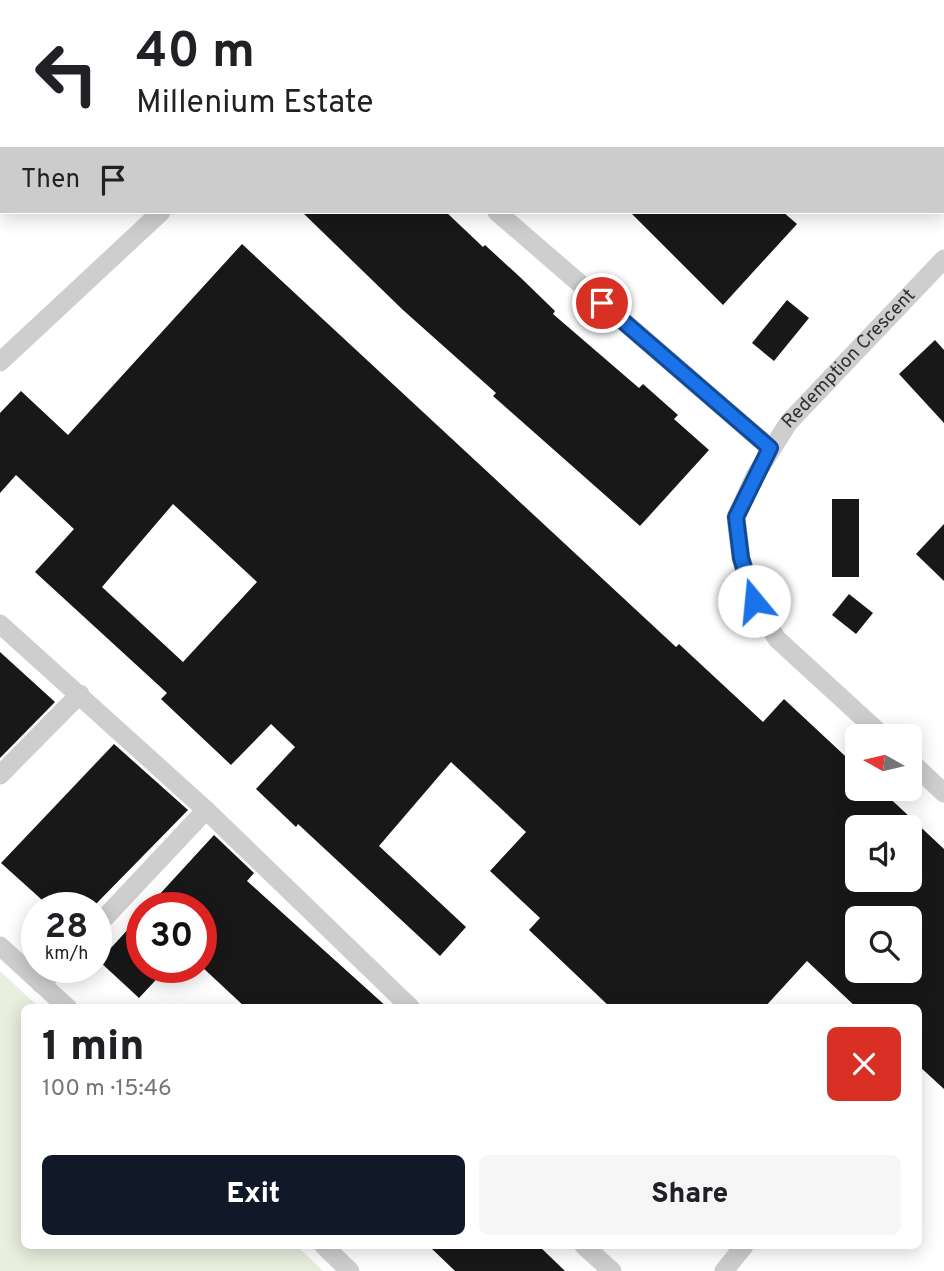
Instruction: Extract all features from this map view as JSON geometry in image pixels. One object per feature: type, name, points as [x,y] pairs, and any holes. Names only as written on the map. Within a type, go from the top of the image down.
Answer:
[{"type":"street","points":[[0,362],[159,214]]},
{"type":"street","points":[[499,214],[770,448]]},
{"type":"street","name":"Redemption Crescent","points":[[870,724],[777,639],[754,601],[741,558],[736,517],[770,448],[789,422],[944,259]]},
{"type":"street","points":[[0,624],[206,810],[407,1004]]},
{"type":"street","points":[[0,775],[80,694]]},
{"type":"street","points":[[922,772],[944,793]]},
{"type":"street","points":[[112,910],[206,810]]},
{"type":"street","points":[[0,946],[64,1004]]},
{"type":"street","points":[[327,1249],[350,1271]]},
{"type":"street","points":[[587,1249],[612,1271]]},
{"type":"street","points":[[724,1271],[742,1249]]},
{"type":"green space","points":[[0,971],[36,1004],[21,1004],[21,1249],[300,1249],[323,1271],[0,1271]]},
{"type":"building","points":[[304,214],[448,214],[521,278],[555,311],[553,314],[639,388],[643,384],[678,415],[674,419],[709,450],[640,526],[493,396],[496,393],[403,310]]},
{"type":"building","points":[[632,214],[785,214],[797,224],[723,305]]},
{"type":"building","points":[[242,244],[676,647],[679,644],[763,722],[784,699],[845,756],[845,802],[894,802],[908,815],[845,815],[845,892],[922,892],[922,828],[944,849],[944,1089],[922,1069],[922,1004],[853,1004],[807,961],[768,1004],[607,1004],[529,930],[540,918],[490,871],[526,832],[451,762],[379,846],[466,927],[440,956],[298,824],[296,827],[256,789],[295,747],[271,724],[231,765],[161,699],[167,693],[35,572],[74,529],[16,475],[0,493],[0,413],[21,391],[68,435]],"holes":[[[173,504],[257,582],[183,662],[102,587]]]},
{"type":"building","points":[[787,300],[809,318],[774,361],[752,343]]},
{"type":"building","points":[[935,340],[944,350],[944,423],[899,374]]},
{"type":"building","points":[[832,499],[859,499],[859,577],[832,577]]},
{"type":"building","points":[[944,524],[944,581],[916,554]]},
{"type":"building","points":[[849,594],[873,613],[856,634],[832,615]]},
{"type":"building","points":[[0,652],[55,702],[0,758]]},
{"type":"building","points":[[114,744],[188,810],[108,892],[33,892],[1,863]]},
{"type":"building","points":[[214,835],[254,873],[247,881],[384,1004],[242,1004],[217,981],[217,892],[162,892]]},
{"type":"building","points":[[126,931],[126,983],[153,983],[139,998],[112,973],[112,947]]},
{"type":"building","points":[[432,1249],[542,1249],[565,1271],[455,1271]]},
{"type":"route","points":[[602,303],[770,448],[736,517],[741,558],[754,601]]}]
